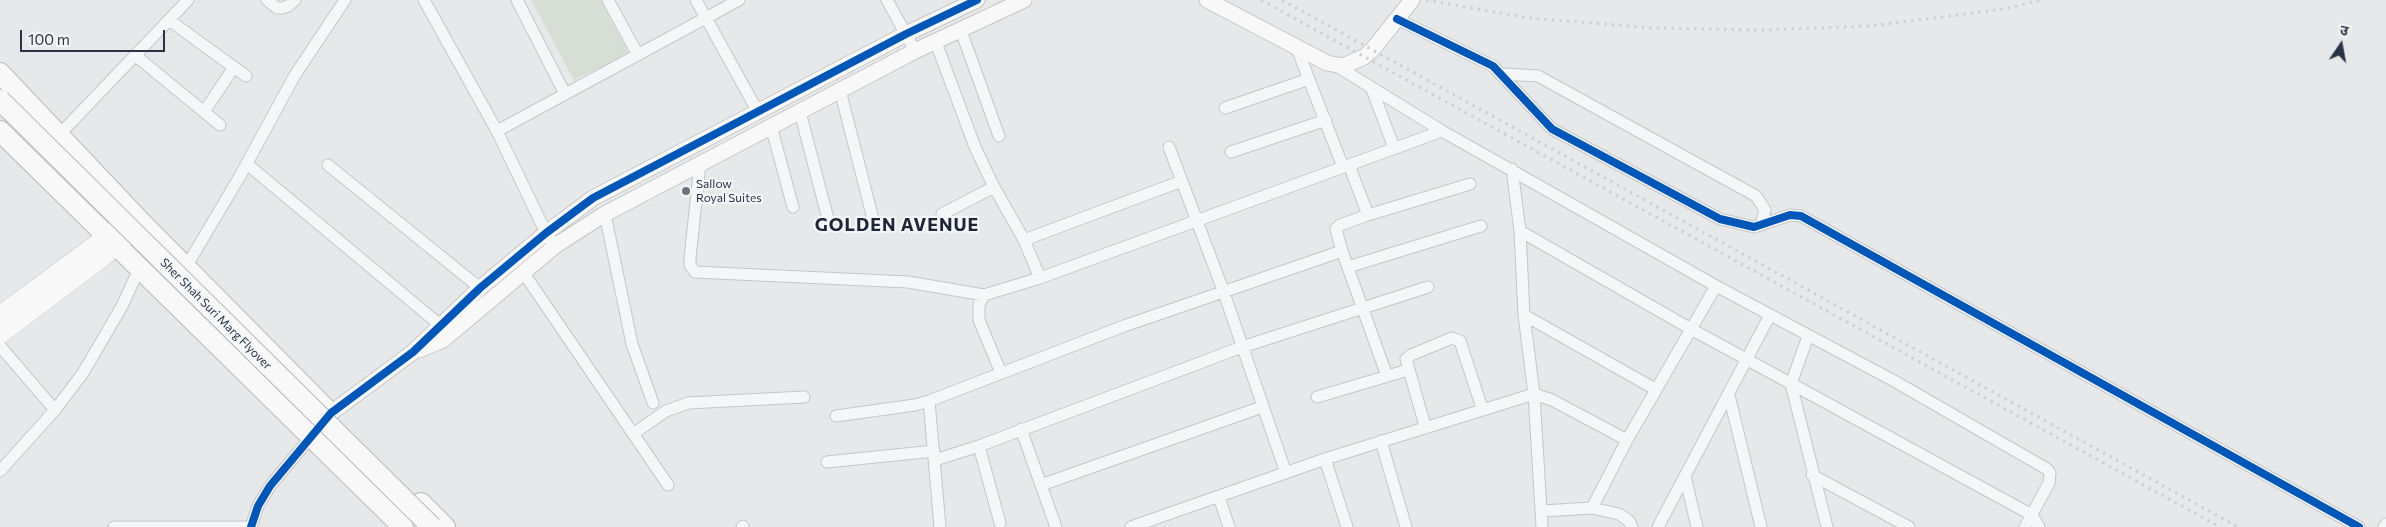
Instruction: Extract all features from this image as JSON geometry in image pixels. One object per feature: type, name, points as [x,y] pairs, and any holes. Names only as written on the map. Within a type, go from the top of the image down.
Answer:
[{"type":"highway","points":[[1,75],[60,134],[138,219],[441,526]]},
{"type":"highway","name":"Sher Shah Suri Marg Flyover","points":[[0,100],[441,526]]},
{"type":"highway","name":"Sher Shah Suri Marg Flyover","points":[[0,114],[417,527]]},
{"type":"highway","points":[[0,131],[310,438],[403,527]]},
{"type":"main road","points":[[0,335],[138,219]]},
{"type":"main road","points":[[0,315],[111,242]]},
{"type":"street","points":[[60,134],[188,0]]},
{"type":"street","points":[[267,0],[282,8],[295,0]]},
{"type":"street","points":[[186,267],[247,164],[295,75],[345,0]]},
{"type":"street","points":[[424,0],[497,131],[554,246]]},
{"type":"street","points":[[517,0],[565,94]]},
{"type":"street","points":[[608,0],[638,55]]},
{"type":"street","points":[[696,0],[758,112]]},
{"type":"street","points":[[497,131],[739,0]]},
{"type":"street","points":[[887,0],[915,51]]},
{"type":"street","points":[[114,527],[251,527],[258,506],[270,486],[331,413],[413,352],[440,324],[480,288],[546,233],[593,198],[906,34],[977,0]]},
{"type":"street","points":[[413,352],[443,340],[554,246],[605,214],[935,40],[1024,0]]},
{"type":"street","points":[[1207,0],[1335,65],[1442,131],[1716,286],[1896,382],[2047,469],[2050,474],[2049,483],[2025,527]]},
{"type":"street","points":[[1335,65],[1348,65],[1364,57],[1412,0]]},
{"type":"street","points":[[1397,19],[1480,57],[1503,74],[1538,116],[1552,128],[1720,219],[1747,227],[1761,226],[1790,215],[1801,216],[2359,527]]},
{"type":"street","points":[[169,20],[246,76]]},
{"type":"street","points":[[960,28],[999,136]]},
{"type":"street","points":[[935,40],[975,147],[994,187],[1024,240],[1040,278]]},
{"type":"street","points":[[1296,46],[1368,216]]},
{"type":"street","points":[[136,56],[220,125]]},
{"type":"street","points":[[204,112],[234,67]]},
{"type":"street","points":[[1503,74],[1538,76],[1756,196],[1765,210],[1761,226]]},
{"type":"street","points":[[1225,108],[1309,79]]},
{"type":"street","points":[[1372,89],[1394,148]]},
{"type":"street","points":[[840,90],[872,215]]},
{"type":"street","points":[[800,112],[828,219]]},
{"type":"street","points":[[1231,152],[1326,120]]},
{"type":"street","points":[[771,126],[793,207]]},
{"type":"street","points":[[694,168],[690,265],[695,272],[908,282],[984,295],[1040,278],[1442,131]]},
{"type":"street","points":[[1169,147],[1223,290],[1286,473]]},
{"type":"street","points":[[678,154],[694,168]]},
{"type":"street","points":[[247,164],[440,324]]},
{"type":"street","points":[[328,165],[480,288]]},
{"type":"street","points":[[1512,169],[1520,231],[1524,315],[1534,394],[1542,527]]},
{"type":"street","points":[[1024,240],[1182,181]]},
{"type":"street","points":[[1387,376],[1342,251],[1336,232],[1337,227],[1470,184]]},
{"type":"street","points":[[942,214],[994,187]]},
{"type":"street","points":[[605,214],[632,344],[653,402]]},
{"type":"street","points":[[1348,267],[1481,226]]},
{"type":"street","points":[[1520,231],[1691,329],[2032,515],[2039,527]]},
{"type":"street","points":[[836,416],[915,405],[929,401],[1223,290],[1342,251]]},
{"type":"street","points":[[0,470],[56,410],[83,373],[122,306],[139,269]]},
{"type":"street","points":[[523,272],[668,485]]},
{"type":"street","points":[[1592,508],[1655,389],[1716,286]]},
{"type":"street","points":[[827,462],[934,455],[979,446],[1242,348],[1428,288]]},
{"type":"street","points":[[984,295],[979,305],[979,320],[1001,373]]},
{"type":"street","points":[[1524,315],[1655,389]]},
{"type":"street","points":[[1658,527],[1770,315]]},
{"type":"street","points":[[1808,336],[1791,384],[1812,475],[1827,527]]},
{"type":"street","points":[[1425,426],[1408,370],[1407,357],[1452,338],[1458,339],[1482,408]]},
{"type":"street","points":[[0,346],[56,410]]},
{"type":"street","points":[[1317,397],[1408,370]]},
{"type":"street","points":[[1132,527],[1325,459],[1482,408],[1534,394],[1552,400],[1627,440]]},
{"type":"street","points":[[1729,395],[1761,527]]},
{"type":"street","points":[[633,434],[666,411],[688,403],[804,396]]},
{"type":"street","points":[[929,401],[940,527]]},
{"type":"street","points":[[1041,486],[1262,407]]},
{"type":"street","points":[[1021,429],[1056,527]]},
{"type":"street","points":[[1381,441],[1406,527]]},
{"type":"street","points":[[979,446],[1000,523]]},
{"type":"street","points":[[1325,459],[1347,527]]},
{"type":"street","points":[[1812,475],[1909,527]]},
{"type":"street","points":[[1685,476],[1697,527]]},
{"type":"street","points":[[1218,497],[1229,527]]},
{"type":"street","points":[[1542,511],[1592,508],[1619,514],[1629,521],[1632,527]]},
{"type":"shaded area","points":[[531,0],[601,0],[629,54],[574,80]]},
{"type":"railway","points":[[1261,0],[2220,527]]},
{"type":"railway","points":[[1282,0],[2238,527]]},
{"type":"railway","points":[[1426,0],[1529,18],[1654,28],[1760,30],[1870,26],[2004,9],[2040,0]]},
{"type":"cycle path","points":[[251,527],[258,506],[270,486],[331,413],[413,352],[480,288],[546,233],[593,198],[906,34],[977,0]]},
{"type":"cycle path","points":[[1397,19],[1493,66],[1552,129],[1720,219],[1754,227],[1790,215],[1801,216],[2359,527]]},
{"type":"place","name":"Sallow Royal Suites","points":[[686,191]]},
{"type":"district","name":"GOLDEN AVENUE","points":[[897,225]]}]
